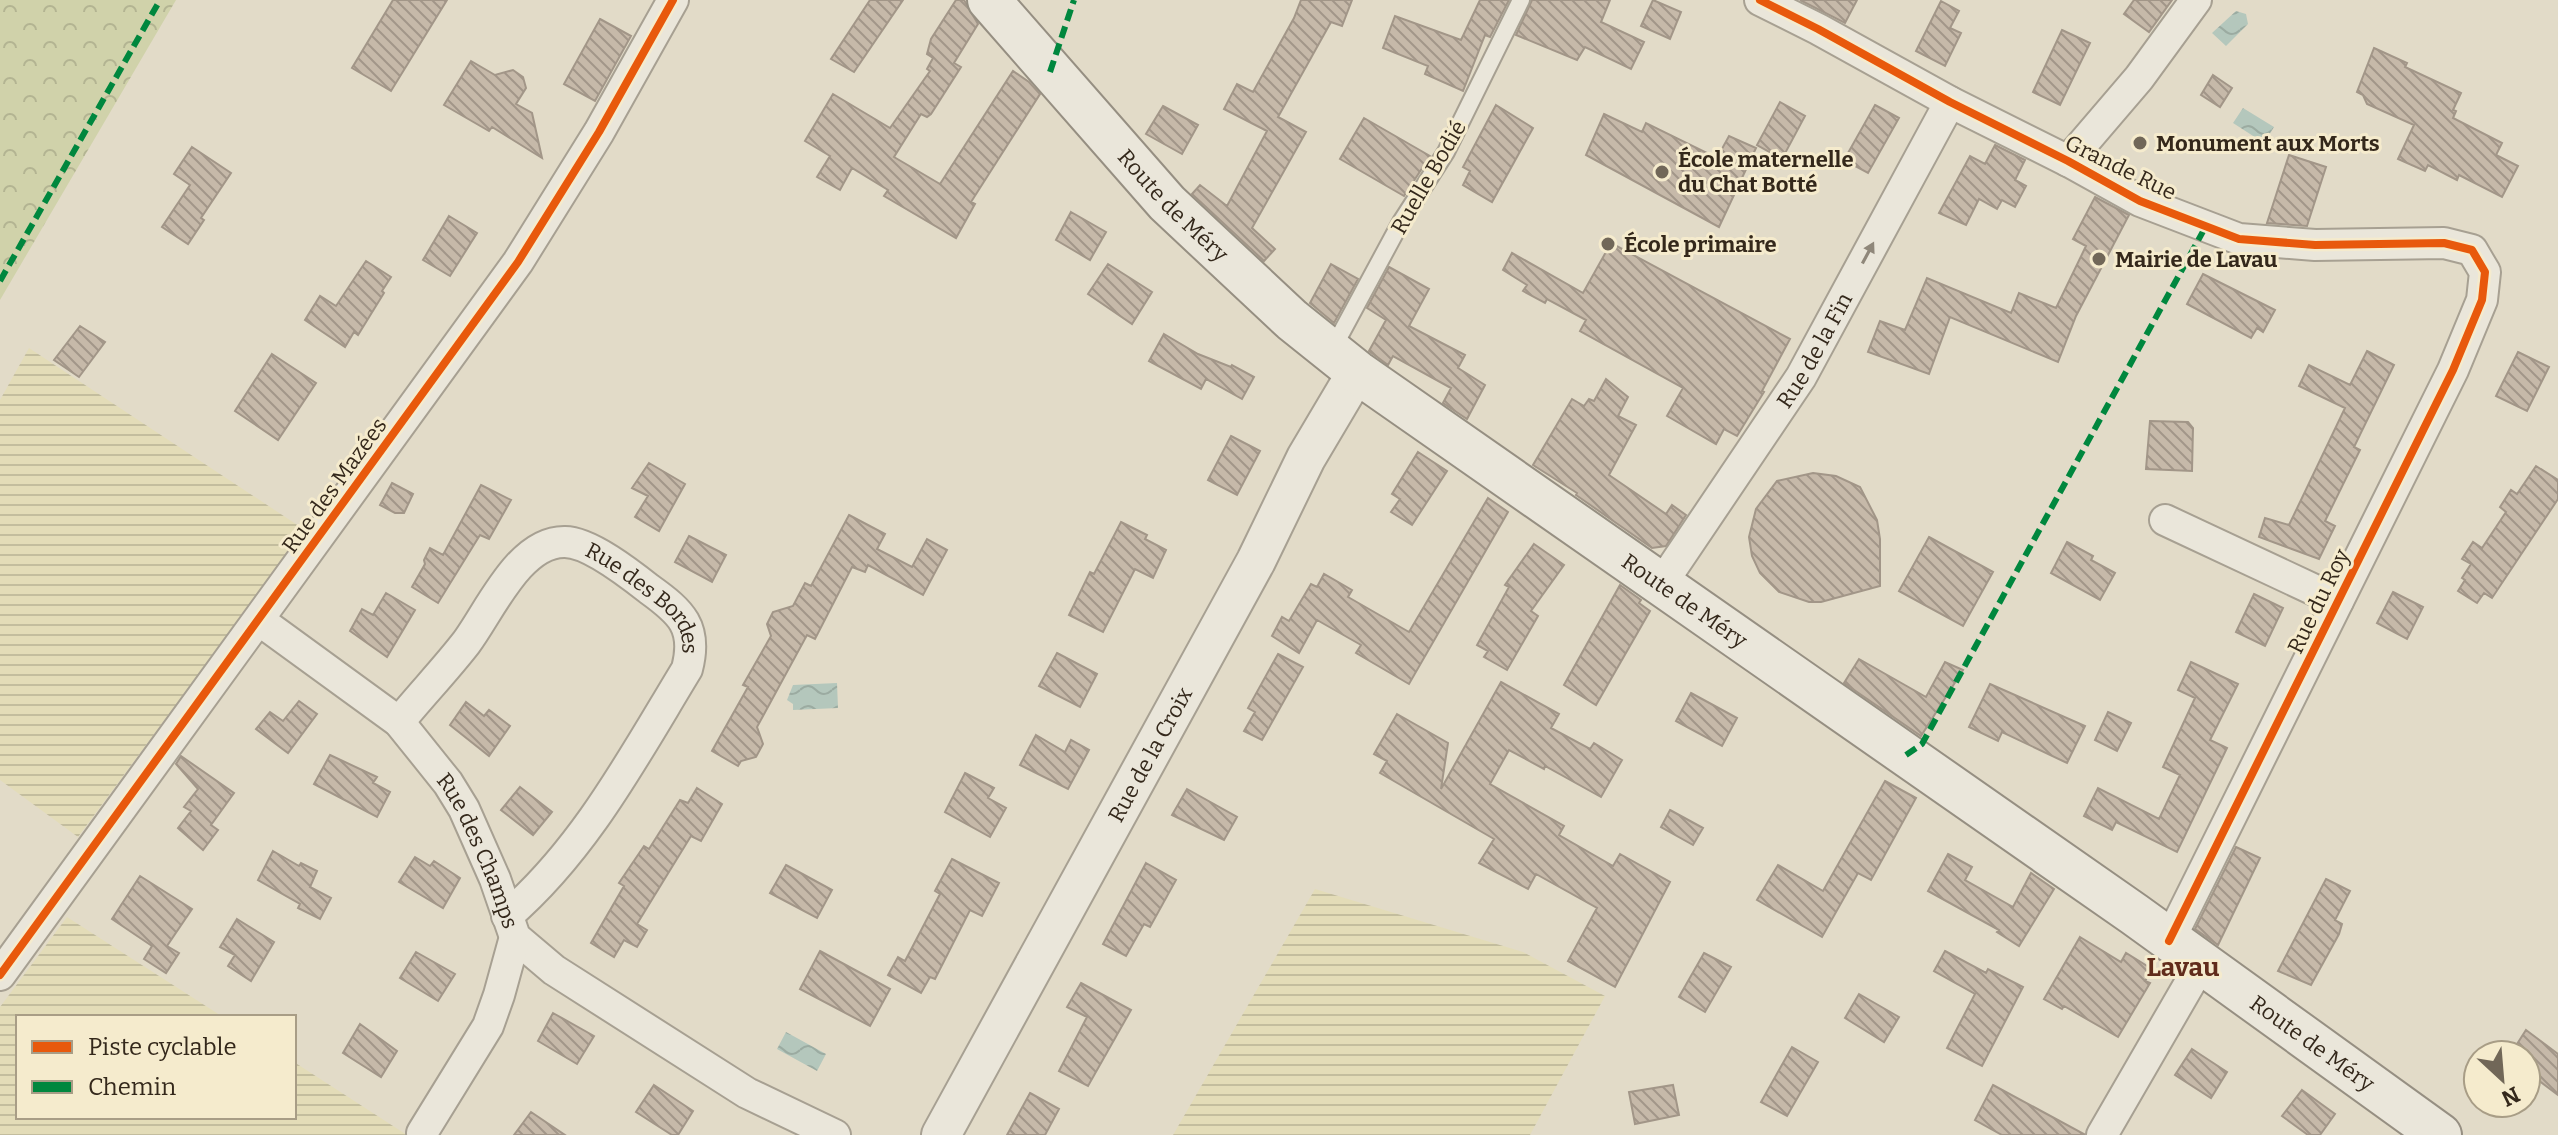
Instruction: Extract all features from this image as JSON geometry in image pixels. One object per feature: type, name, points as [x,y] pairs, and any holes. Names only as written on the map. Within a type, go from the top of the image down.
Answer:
[{"type":"main road","name":"Route de Méry","points":[[989,0],[1167,203],[1267,298],[1344,362],[1660,586],[2109,896],[2440,1135]]},
{"type":"street","name":"Rue des Mazées","points":[[0,975],[518,262],[599,132],[673,0]]},
{"type":"street","name":"Grande Rue","points":[[1760,0],[2140,201],[2239,239],[2315,245],[2444,243],[2472,250],[2485,272]]},
{"type":"street","points":[[2068,161],[2139,78],[2196,0]]},
{"type":"street","name":"Rue de la Fin","points":[[1660,586],[1801,377],[1950,102]]},
{"type":"street","name":"Rue du Roy","points":[[2102,1135],[2338,601],[2453,370],[2482,300],[2485,272]]},
{"type":"street","name":"Rue de la Croix","points":[[941,1135],[1256,561],[1306,458],[1344,362]]},
{"type":"street","name":"Rue du Roy","points":[[2165,520],[2338,601]]},
{"type":"street","name":"Rue des Bordes","points":[[399,722],[467,642],[516,569],[549,544],[566,541],[586,546],[673,606],[684,620],[691,635],[687,669],[597,815],[511,927]]},
{"type":"street","name":"Rue des Champs","points":[[259,620],[399,722],[448,783],[464,809],[481,844],[511,927],[554,970],[747,1093],[835,1135]]},
{"type":"street","points":[[422,1133],[488,1026],[499,995],[511,927]]},
{"type":"lane","name":"Ruelle Bodié","points":[[1344,362],[1401,222],[1446,152],[1521,0]]},
{"type":"shaded area","points":[[29,348],[305,530],[78,837],[0,780],[0,400]]},
{"type":"shaded area","points":[[1315,889],[1523,952],[1605,996],[1530,1135],[1173,1135]]},
{"type":"shaded area","points":[[67,917],[220,1015],[16,1015],[16,1119],[296,1119],[296,1063],[407,1135],[0,1135],[0,1007]]},
{"type":"green space","points":[[0,0],[176,0],[0,300]]},
{"type":"water","points":[[2236,11],[2246,14],[2248,24],[2226,46],[2212,33]]},
{"type":"water","points":[[2243,108],[2274,127],[2264,143],[2233,123]]},
{"type":"water","points":[[837,683],[838,708],[793,710],[793,704],[787,700],[793,685]]},
{"type":"water","points":[[786,1032],[826,1054],[817,1071],[777,1049]]},
{"type":"building","points":[[393,0],[447,0],[391,91],[352,68]]},
{"type":"building","points":[[870,0],[903,0],[854,72],[831,59]]},
{"type":"building","points":[[956,0],[964,0],[978,24],[954,63],[961,67],[931,114],[927,117],[921,114],[894,157],[940,184],[1013,71],[1040,94],[971,202],[975,204],[956,238],[884,196],[888,190],[852,168],[840,190],[817,177],[830,156],[805,141],[833,94],[890,128],[930,71],[927,69],[933,58],[927,54],[931,39]]},
{"type":"building","points":[[1301,0],[1352,0],[1342,26],[1331,22],[1278,117],[1306,132],[1252,228],[1275,249],[1264,261],[1192,194],[1200,185],[1227,206],[1267,131],[1224,109],[1237,84],[1253,92]]},
{"type":"building","points":[[1480,0],[1509,0],[1490,37],[1485,35],[1463,91],[1425,74],[1428,66],[1383,48],[1395,16],[1461,40]]},
{"type":"building","points":[[1532,0],[1610,0],[1601,22],[1644,42],[1631,69],[1585,47],[1577,60],[1516,35]]},
{"type":"building","points":[[1653,0],[1681,12],[1670,39],[1641,26]]},
{"type":"building","points":[[1800,0],[1857,0],[1845,23]]},
{"type":"building","points":[[2134,0],[2172,0],[2149,32],[2124,14]]},
{"type":"building","points":[[1941,1],[1959,11],[1950,28],[1961,33],[1945,66],[1916,51]]},
{"type":"building","points":[[600,19],[631,36],[595,101],[564,84]]},
{"type":"building","points":[[2062,30],[2090,43],[2060,105],[2033,92]]},
{"type":"building","points":[[2374,48],[2407,63],[2405,67],[2461,93],[2453,110],[2456,111],[2453,118],[2502,143],[2496,155],[2518,166],[2502,197],[2459,175],[2457,180],[2428,165],[2425,171],[2398,159],[2414,125],[2367,104],[2363,95],[2357,92]]},
{"type":"building","points":[[471,61],[495,75],[513,70],[523,77],[526,88],[516,104],[532,113],[542,158],[492,127],[489,131],[444,105]]},
{"type":"building","points":[[2213,75],[2232,88],[2220,107],[2201,95]]},
{"type":"building","points":[[1780,102],[1805,116],[1782,159],[1757,145]]},
{"type":"building","points":[[1496,105],[1533,128],[1492,202],[1463,185],[1470,171],[1463,167]]},
{"type":"building","points":[[1875,105],[1899,118],[1868,173],[1844,160]]},
{"type":"building","points":[[1163,106],[1198,125],[1182,154],[1146,134]]},
{"type":"building","name":"École maternelle du Chat Botté","points":[[1604,114],[1642,132],[1646,123],[1717,158],[1729,136],[1756,148],[1719,227],[1586,155]]},
{"type":"building","points":[[1364,118],[1430,156],[1404,196],[1340,159]]},
{"type":"building","points":[[1995,145],[2025,160],[2015,180],[2026,186],[2015,207],[2002,200],[1997,209],[1979,199],[1966,225],[1939,213],[1970,156],[1985,164]]},
{"type":"building","points":[[192,147],[231,173],[188,244],[162,227],[190,185],[174,174]]},
{"type":"building","points":[[2289,155],[2326,167],[2307,226],[2267,223]]},
{"type":"building","points":[[2095,197],[2129,215],[2076,316],[2058,362],[1950,317],[1929,374],[1868,352],[1880,321],[1905,330],[1927,278],[2011,313],[2019,293],[2056,308],[2086,246],[2073,239]]},
{"type":"building","points":[[1071,212],[1106,232],[1090,260],[1056,240]]},
{"type":"building","points":[[449,216],[477,233],[450,276],[423,260]]},
{"type":"building","points":[[1611,243],[1790,339],[1764,392],[1737,436],[1724,429],[1716,444],[1667,416],[1683,388],[1580,331],[1586,320],[1547,299],[1545,303],[1523,291],[1527,285],[1503,270],[1512,253],[1583,293]]},
{"type":"building","points":[[366,261],[391,277],[358,335],[354,332],[345,347],[305,320],[320,296],[336,306]]},
{"type":"building","points":[[1108,264],[1152,292],[1132,324],[1088,294]]},
{"type":"building","points":[[1331,264],[1358,279],[1334,323],[1310,303]]},
{"type":"building","points":[[1389,267],[1429,289],[1409,326],[1465,355],[1458,368],[1485,385],[1467,419],[1443,403],[1451,388],[1393,356],[1388,365],[1369,351],[1386,320],[1367,308]]},
{"type":"building","points":[[2203,274],[2275,310],[2263,332],[2257,328],[2251,338],[2187,304]]},
{"type":"building","points":[[80,326],[105,342],[79,377],[54,360]]},
{"type":"building","points":[[1164,334],[1198,354],[1232,365],[1254,377],[1242,399],[1206,379],[1201,389],[1149,361]]},
{"type":"building","points":[[2367,351],[2394,365],[2354,447],[2360,450],[2325,521],[2335,526],[2319,559],[2259,537],[2265,518],[2289,525],[2345,408],[2299,386],[2309,365],[2350,385]]},
{"type":"building","points":[[2518,352],[2549,367],[2527,411],[2496,396]]},
{"type":"building","points":[[272,354],[316,383],[278,440],[235,411]]},
{"type":"building","points":[[1606,379],[1628,397],[1618,416],[1636,425],[1609,475],[1666,514],[1672,505],[1686,515],[1666,546],[1652,548],[1533,465],[1572,399],[1584,406],[1589,399],[1594,401]]},
{"type":"building","points":[[2150,421],[2188,422],[2193,428],[2192,471],[2146,469]]},
{"type":"building","points":[[1231,436],[1260,451],[1237,495],[1208,480]]},
{"type":"building","points":[[1418,452],[1447,471],[1412,525],[1391,512],[1400,499],[1392,494]]},
{"type":"building","points":[[649,463],[685,484],[659,531],[635,517],[648,496],[632,488]]},
{"type":"building","points":[[2536,466],[2558,480],[2558,499],[2492,598],[2484,593],[2477,603],[2458,591],[2471,564],[2462,559],[2473,542],[2482,548],[2506,512],[2500,507],[2511,490],[2517,494]]},
{"type":"building","points":[[1813,473],[1836,476],[1860,487],[1877,520],[1880,586],[1821,602],[1809,602],[1779,592],[1760,573],[1752,556],[1749,537],[1756,509],[1777,481]]},
{"type":"building","points":[[392,483],[413,494],[404,513],[395,513],[380,505]]},
{"type":"building","points":[[481,485],[511,500],[489,539],[480,535],[438,603],[412,587],[430,548],[443,555]]},
{"type":"building","points":[[1488,498],[1508,512],[1409,684],[1356,653],[1361,645],[1317,620],[1299,653],[1272,636],[1282,617],[1289,621],[1311,584],[1317,587],[1324,574],[1352,590],[1348,597],[1409,632]]},
{"type":"building","points":[[849,515],[885,534],[877,549],[912,567],[927,539],[947,550],[923,595],[868,565],[865,572],[852,567],[815,639],[807,635],[757,727],[763,744],[756,757],[741,761],[738,766],[712,751],[748,687],[743,685],[771,636],[767,624],[773,612],[793,606],[805,583],[811,586]]},
{"type":"building","points":[[1121,522],[1147,535],[1145,539],[1166,550],[1153,578],[1135,569],[1103,632],[1069,615],[1090,572],[1094,574]]},
{"type":"building","points":[[689,536],[726,555],[712,582],[675,562]]},
{"type":"building","points":[[1929,537],[1993,572],[1963,626],[1899,591]]},
{"type":"building","points":[[2067,542],[2115,573],[2100,600],[2051,573]]},
{"type":"building","points":[[1534,544],[1564,565],[1531,611],[1538,616],[1507,670],[1484,657],[1488,651],[1477,645],[1509,587],[1505,585]]},
{"type":"building","points":[[1620,585],[1641,600],[1639,603],[1650,611],[1596,705],[1564,685]]},
{"type":"building","points":[[2393,592],[2423,607],[2407,639],[2377,623]]},
{"type":"building","points":[[386,593],[415,610],[387,657],[350,631],[362,609],[373,615]]},
{"type":"building","points":[[2254,594],[2283,608],[2265,646],[2236,632]]},
{"type":"building","points":[[1057,653],[1097,674],[1080,707],[1039,686]]},
{"type":"building","points":[[1278,654],[1303,667],[1262,740],[1244,731],[1255,712],[1248,708]]},
{"type":"building","points":[[1859,659],[1926,697],[1945,662],[1963,670],[1921,736],[1844,683]]},
{"type":"building","points":[[2191,662],[2238,684],[2210,740],[2227,748],[2177,852],[2116,822],[2112,830],[2084,816],[2098,788],[2159,819],[2180,775],[2163,767],[2195,698],[2178,690]]},
{"type":"building","points":[[1501,682],[1559,714],[1551,728],[1590,749],[1594,743],[1622,760],[1601,797],[1509,750],[1490,784],[1564,826],[1559,835],[1613,866],[1620,854],[1670,882],[1615,987],[1568,961],[1597,908],[1536,874],[1528,889],[1479,863],[1494,839],[1380,773],[1387,761],[1374,754],[1397,714],[1448,743],[1441,789]]},
{"type":"building","points":[[1990,684],[2085,726],[2067,763],[2002,732],[1998,741],[1969,727]]},
{"type":"building","points":[[1691,693],[1737,718],[1722,746],[1676,721]]},
{"type":"building","points":[[299,701],[317,714],[288,753],[256,729],[270,712],[283,721]]},
{"type":"building","points":[[466,702],[484,716],[489,710],[510,726],[489,756],[450,725]]},
{"type":"building","points":[[2108,712],[2131,723],[2117,751],[2095,740]]},
{"type":"building","points":[[1036,735],[1065,752],[1071,740],[1089,750],[1068,789],[1020,765]]},
{"type":"building","points":[[330,755],[377,777],[373,783],[390,792],[377,817],[314,784]]},
{"type":"building","points":[[181,756],[234,793],[211,825],[218,830],[203,850],[178,828],[191,811],[184,807],[198,789],[176,764]]},
{"type":"building","points":[[965,773],[994,788],[988,798],[1006,808],[990,837],[945,812]]},
{"type":"building","points":[[1885,781],[1916,798],[1871,880],[1858,873],[1822,937],[1757,900],[1778,865],[1823,891]]},
{"type":"building","points":[[520,787],[552,812],[533,835],[501,810]]},
{"type":"building","points":[[697,788],[722,804],[701,841],[691,836],[637,924],[647,930],[637,947],[624,940],[614,957],[591,943],[624,886],[619,883],[644,846],[649,849],[680,800],[688,803]]},
{"type":"building","points":[[1187,789],[1237,817],[1224,840],[1172,815]]},
{"type":"building","points":[[1670,810],[1703,828],[1693,845],[1661,827]]},
{"type":"building","points":[[2236,847],[2260,858],[2218,945],[2195,929]]},
{"type":"building","points":[[273,851],[299,866],[301,863],[317,871],[310,887],[331,898],[320,919],[298,908],[300,904],[258,880]]},
{"type":"building","points":[[1948,854],[1972,867],[1965,880],[2013,907],[2031,873],[2054,889],[2019,946],[1997,932],[1999,930],[1928,891]]},
{"type":"building","points":[[415,857],[430,866],[434,861],[460,878],[443,908],[399,882]]},
{"type":"building","points":[[952,859],[999,883],[982,916],[970,910],[935,979],[930,977],[921,993],[888,975],[898,957],[905,961],[940,894],[935,891]]},
{"type":"building","points":[[1146,863],[1176,880],[1150,927],[1144,924],[1126,956],[1103,944]]},
{"type":"building","points":[[786,865],[832,890],[817,918],[770,893]]},
{"type":"building","points":[[140,876],[192,909],[167,946],[179,953],[166,973],[144,959],[152,946],[112,919]]},
{"type":"building","points":[[2326,879],[2350,891],[2335,920],[2342,924],[2339,934],[2311,985],[2278,971]]},
{"type":"building","points":[[237,919],[274,942],[251,981],[228,966],[235,955],[220,947]]},
{"type":"building","points":[[2080,937],[2121,962],[2126,953],[2152,969],[2145,981],[2150,983],[2118,1037],[2064,1006],[2062,1009],[2044,999]]},
{"type":"building","points":[[820,951],[890,989],[870,1026],[800,989]]},
{"type":"building","points":[[1945,951],[1986,973],[1988,969],[2023,987],[1982,1066],[1947,1048],[1975,994],[1934,971]]},
{"type":"building","points":[[416,952],[455,974],[438,1001],[400,978]]},
{"type":"building","points":[[1704,953],[1731,967],[1705,1012],[1679,997]]},
{"type":"building","points":[[1081,983],[1131,1010],[1088,1086],[1059,1071],[1087,1017],[1067,1007]]},
{"type":"building","points":[[1859,994],[1899,1017],[1884,1042],[1845,1018]]},
{"type":"building","points":[[553,1013],[594,1036],[577,1064],[538,1041]]},
{"type":"building","points":[[360,1024],[397,1051],[381,1077],[343,1053]]},
{"type":"building","points":[[2526,1030],[2538,1039],[2520,1039]]},
{"type":"building","points":[[2542,1042],[2558,1054],[2558,1095],[2542,1083]]},
{"type":"building","points":[[1792,1047],[1818,1062],[1787,1116],[1761,1102]]},
{"type":"building","points":[[2192,1049],[2227,1072],[2211,1098],[2175,1075]]},
{"type":"building","points":[[654,1085],[693,1111],[678,1135],[672,1135],[636,1112]]},
{"type":"building","points":[[1673,1085],[1679,1115],[1635,1124],[1629,1092]]},
{"type":"building","points":[[1993,1085],[2084,1135],[2002,1135],[1975,1120]]},
{"type":"building","points":[[2302,1090],[2335,1114],[2320,1135],[2308,1135],[2282,1116]]},
{"type":"building","points":[[1030,1093],[1059,1109],[1045,1135],[1007,1135]]},
{"type":"building","points":[[531,1112],[565,1135],[514,1135]]},
{"type":"marked path","points":[[0,281],[160,0]]},
{"type":"marked path","points":[[1050,72],[1074,0]]},
{"type":"marked path","points":[[1906,755],[1922,744],[2206,226]]},
{"type":"cycle path","points":[[0,975],[518,262],[599,132],[673,0]]},
{"type":"cycle path","points":[[1760,0],[2140,201],[2239,239],[2315,245],[2444,243],[2472,250],[2485,272],[2482,300],[2453,370],[2169,941]]},
{"type":"place","name":"Monument aux Morts","points":[[2140,143]]},
{"type":"place","name":"École maternelle du Chat Botté","points":[[1662,172]]},
{"type":"place","name":"École primaire","points":[[1608,244]]},
{"type":"place","name":"Mairie de Lavau","points":[[2099,259]]},
{"type":"district","name":"Lavau","points":[[2183,967]]}]
